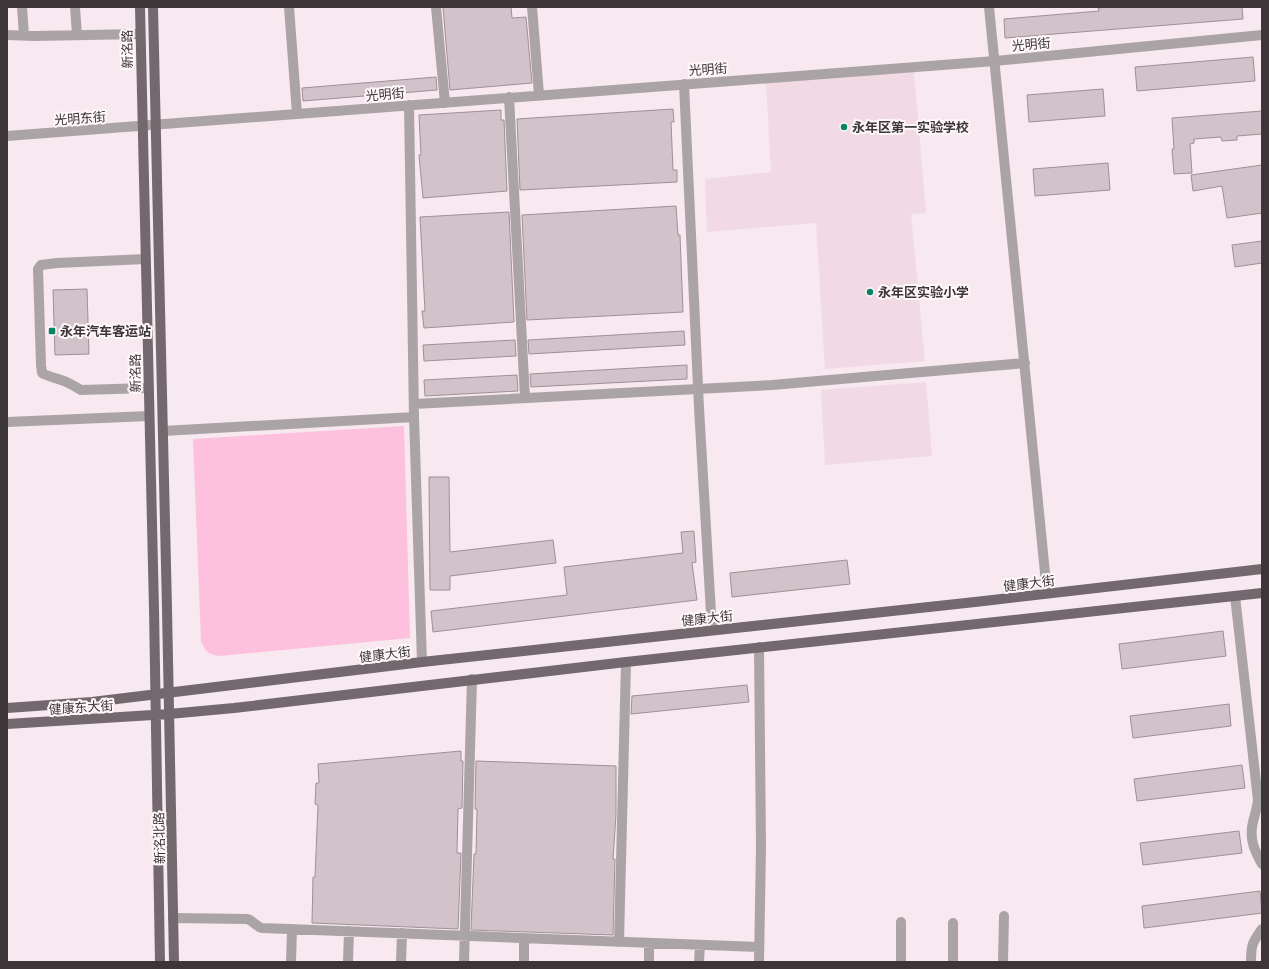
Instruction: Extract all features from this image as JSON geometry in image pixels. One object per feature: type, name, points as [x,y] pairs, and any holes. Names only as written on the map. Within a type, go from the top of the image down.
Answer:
[{"type":"main road","name":"新洺路","points":[[140,7],[156,715]]},
{"type":"main road","name":"新洺路","points":[[153,7],[169,714]]},
{"type":"main road","name":"健康大街","points":[[156,694],[422,662],[1262,569]]},
{"type":"main road","points":[[156,715],[759,647],[1262,593]]},
{"type":"main road","name":"健康东大街","points":[[7,708],[92,702],[156,694]]},
{"type":"main road","name":"新洺北路","points":[[169,714],[174,962]]},
{"type":"main road","name":"健康东大街","points":[[7,724],[156,715]]},
{"type":"main road","name":"新洺北路","points":[[156,715],[160,962]]},
{"type":"street","points":[[22,7],[24,35]]},
{"type":"street","points":[[75,7],[77,35]]},
{"type":"street","points":[[289,7],[297,114]]},
{"type":"street","points":[[436,7],[445,102]]},
{"type":"street","points":[[532,7],[539,95]]},
{"type":"street","points":[[990,7],[1047,594]]},
{"type":"street","points":[[7,35],[140,34]]},
{"type":"street","name":"光明街","points":[[156,126],[445,102],[995,60],[1262,35]]},
{"type":"street","points":[[684,84],[698,388],[712,630]]},
{"type":"street","points":[[509,97],[525,398]]},
{"type":"street","points":[[409,105],[414,417],[422,662]]},
{"type":"street","name":"光明东街","points":[[7,136],[156,126]]},
{"type":"street","points":[[145,259],[57,263],[41,265],[38,269],[42,373],[66,382],[81,390],[148,388]]},
{"type":"street","points":[[414,404],[772,385],[1024,364]]},
{"type":"street","points":[[7,422],[149,416]]},
{"type":"street","points":[[163,431],[414,417]]},
{"type":"street","points":[[1236,596],[1258,800],[1251,836],[1254,849],[1262,864]]},
{"type":"street","points":[[759,647],[761,847],[759,962]]},
{"type":"street","points":[[619,942],[626,662]]},
{"type":"street","points":[[464,962],[472,679]]},
{"type":"street","points":[[1003,962],[1004,916]]},
{"type":"street","points":[[173,918],[246,918],[251,920],[256,926],[262,928],[759,947]]},
{"type":"street","points":[[901,922],[901,962]]},
{"type":"street","points":[[952,962],[953,923]]},
{"type":"street","points":[[291,962],[292,929]]},
{"type":"street","points":[[1251,962],[1251,948],[1262,929]]},
{"type":"street","points":[[348,962],[349,931]]},
{"type":"street","points":[[401,962],[402,934]]},
{"type":"street","points":[[524,938],[524,962]]},
{"type":"street","points":[[649,943],[649,962]]},
{"type":"street","points":[[699,962],[700,945]]},
{"type":"shaded area","name":"永年区第一实验学校","points":[[914,72],[926,213],[911,214],[925,361],[825,369],[816,223],[707,232],[705,179],[771,172],[766,82]]},
{"type":"shaded area","points":[[926,382],[932,456],[825,465],[821,390]]},
{"type":"shaded area","points":[[404,426],[410,638],[219,656],[207,652],[201,641],[193,439]]},
{"type":"building","points":[[443,7],[511,7],[512,18],[526,17],[532,83],[450,90]]},
{"type":"building","points":[[1242,7],[1243,19],[1005,38],[1004,19],[1099,11],[1098,8]]},
{"type":"building","points":[[1253,57],[1255,81],[1137,91],[1135,67]]},
{"type":"building","points":[[436,77],[437,90],[303,101],[302,88]]},
{"type":"building","points":[[1103,89],[1105,116],[1029,122],[1027,95]]},
{"type":"building","points":[[673,109],[674,122],[671,122],[673,170],[677,170],[677,182],[520,190],[517,119]]},
{"type":"building","points":[[501,110],[501,120],[504,120],[507,191],[423,198],[419,155],[421,155],[419,115]]},
{"type":"building","points":[[1262,111],[1262,134],[1237,136],[1237,140],[1222,141],[1221,137],[1194,139],[1194,143],[1190,144],[1192,173],[1174,174],[1172,118]]},
{"type":"building","points":[[1108,163],[1110,190],[1035,196],[1033,169]]},
{"type":"building","points":[[1262,165],[1262,213],[1227,218],[1222,186],[1193,191],[1191,175]]},
{"type":"building","points":[[676,206],[678,235],[680,235],[683,312],[527,320],[522,215]]},
{"type":"building","points":[[509,212],[514,322],[424,328],[422,311],[425,311],[420,217]]},
{"type":"building","points":[[1262,241],[1262,263],[1235,267],[1232,245]]},
{"type":"building","points":[[87,289],[89,354],[55,355],[53,290]]},
{"type":"building","points":[[684,331],[685,345],[529,354],[528,340]]},
{"type":"building","points":[[515,340],[516,356],[424,361],[423,345]]},
{"type":"building","points":[[687,365],[687,379],[531,387],[530,374]]},
{"type":"building","points":[[517,375],[518,391],[425,396],[424,380]]},
{"type":"building","points":[[429,477],[449,477],[450,552],[553,540],[556,563],[450,576],[450,590],[430,590]]},
{"type":"building","points":[[694,531],[696,562],[692,563],[697,600],[433,632],[431,611],[567,595],[564,567],[683,553],[681,532]]},
{"type":"building","points":[[847,560],[850,584],[732,597],[730,573]]},
{"type":"building","points":[[1223,631],[1226,656],[1122,669],[1119,644]]},
{"type":"building","points":[[747,685],[749,702],[631,714],[632,696]]},
{"type":"building","points":[[1229,704],[1231,726],[1133,738],[1130,716]]},
{"type":"building","points":[[461,751],[461,761],[463,761],[462,808],[458,809],[457,850],[457,853],[461,853],[458,929],[312,923],[313,877],[315,877],[318,805],[315,804],[316,783],[319,783],[318,764]]},
{"type":"building","points":[[476,761],[616,766],[616,815],[613,859],[615,859],[613,935],[471,930],[474,854],[476,854]]},
{"type":"building","points":[[1242,765],[1245,788],[1137,801],[1134,779]]},
{"type":"building","points":[[1239,831],[1242,853],[1143,865],[1140,843]]},
{"type":"building","points":[[1260,891],[1262,913],[1144,928],[1142,906]]},
{"type":"place","name":"永年区第一实验学校","points":[[844,127]]},
{"type":"place","name":"永年区实验小学","points":[[870,292]]},
{"type":"place","name":"永年汽车客运站","points":[[52,331]]}]
